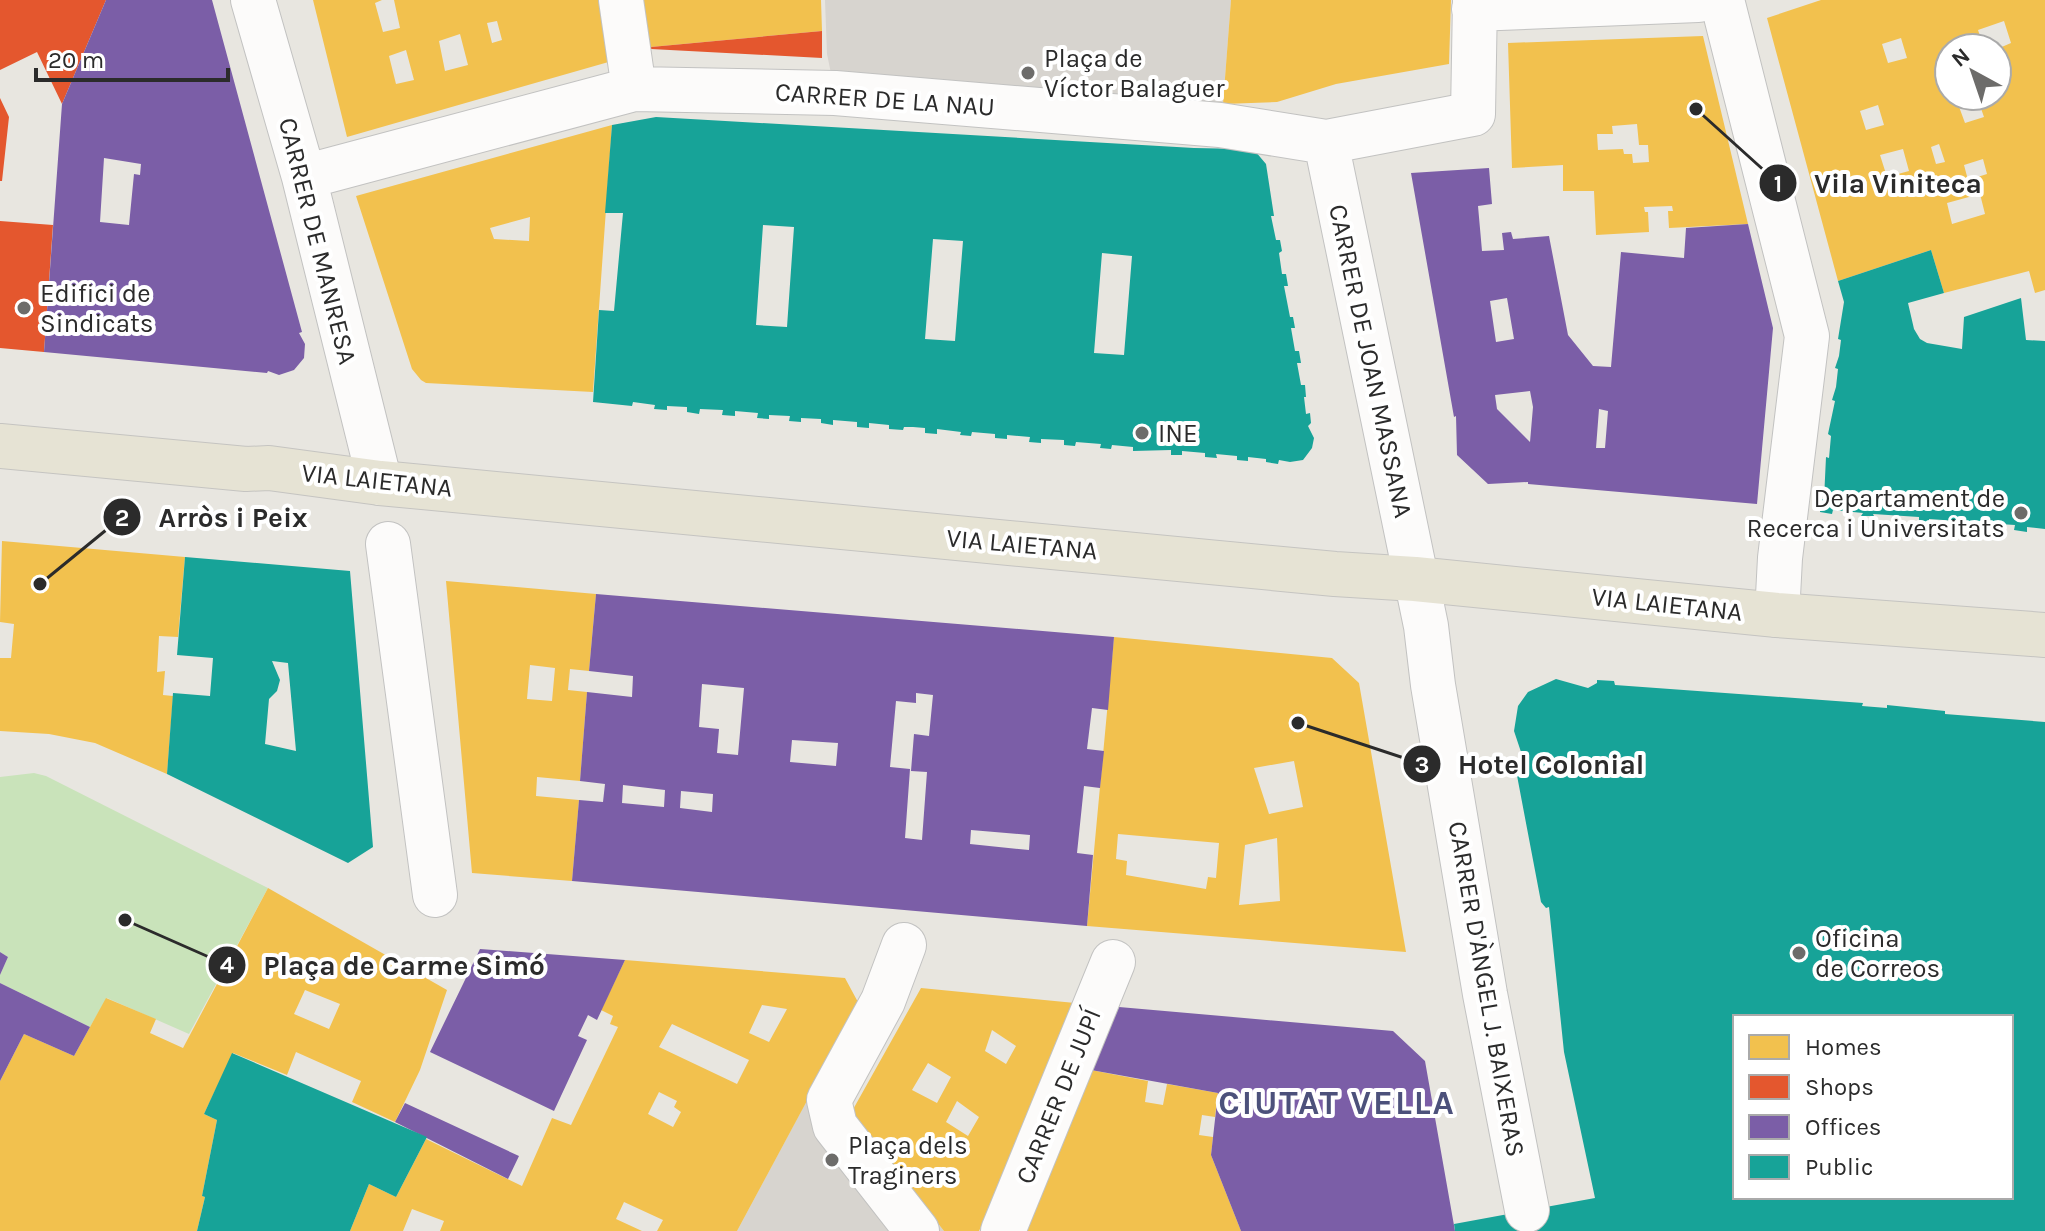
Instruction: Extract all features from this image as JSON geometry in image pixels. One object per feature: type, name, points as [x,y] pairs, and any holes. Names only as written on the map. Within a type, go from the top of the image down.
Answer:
[{"type":"main road","name":"VIA LAIETANA","points":[[0,446],[246,469],[269,468],[380,483],[1777,615],[2045,635]]},
{"type":"street","name":"CARRER DE MANRESA","points":[[253,0],[304,177],[380,483]]},
{"type":"street","points":[[621,0],[634,89]]},
{"type":"street","points":[[1475,5],[1698,0]]},
{"type":"street","points":[[1722,0],[1807,336],[1780,558],[1777,615]]},
{"type":"street","name":"CARRER DE LA NAU","points":[[304,177],[634,89],[835,93],[1220,125],[1326,142],[1473,114],[1475,5]]},
{"type":"street","name":"CARRER DE JOAN MASSANA","points":[[1326,142],[1415,579]]},
{"type":"street","points":[[388,544],[435,895]]},
{"type":"street","name":"CARRER D'ÀNGEL J. BAIXERAS","points":[[1415,579],[1426,626],[1482,978],[1527,1210]]},
{"type":"street","points":[[904,945],[883,1001],[829,1100],[835,1126],[917,1231]]},
{"type":"street","name":"CARRER DE JUPÍ","points":[[1003,1231],[1113,962]]},
{"type":"green space","points":[[34,773],[46,776],[268,888],[189,1034],[107,998],[90,1027],[0,983],[8,957],[0,952],[0,777]]},
{"type":"shaded area","name":"Plaça de Víctor Balaguer","points":[[825,0],[1231,0],[1223,104],[835,93],[827,54]]},
{"type":"shaded area","name":"Plaça dels Traginers","points":[[812,1091],[851,1113],[944,1231],[737,1231]]},
{"type":"building: Homes","points":[[313,0],[382,0],[375,3],[383,32],[400,28],[394,0],[606,0],[612,61],[347,137]],"holes":[[[497,21],[502,40],[492,43],[487,23]],[[460,34],[468,65],[445,71],[439,41]],[[406,50],[414,80],[396,84],[389,56]]]},
{"type":"building: Homes","points":[[634,0],[821,0],[822,31],[640,48]]},
{"type":"building: Homes","points":[[1231,0],[1451,0],[1449,64],[1336,84],[1277,102],[1223,104]]},
{"type":"building: Homes","points":[[1821,0],[2045,0],[2045,290],[2035,293],[2029,271],[1944,293],[1931,250],[1838,281],[1767,18]],"holes":[[[1901,38],[1907,58],[1888,63],[1882,44]],[[1878,105],[1884,125],[1866,130],[1860,111]],[[1939,144],[1945,162],[1936,164],[1931,147]],[[1903,149],[1909,171],[1887,177],[1880,155]],[[1983,159],[1987,174],[1968,180],[1964,165]],[[1980,194],[1985,214],[1952,224],[1947,203]]]},
{"type":"building: Homes","points":[[1703,36],[1748,224],[1669,228],[1668,211],[1673,211],[1672,206],[1644,207],[1648,212],[1649,232],[1596,235],[1594,191],[1563,191],[1563,165],[1512,168],[1508,43]],"holes":[[[1637,124],[1639,145],[1648,145],[1649,162],[1633,163],[1632,154],[1624,154],[1623,149],[1598,150],[1597,134],[1613,134],[1612,126]]]},
{"type":"building: Homes","points":[[612,125],[593,392],[426,383],[421,380],[412,369],[356,196]],"holes":[[[530,217],[529,241],[494,239],[490,228]]]},
{"type":"building: Homes","points":[[2,541],[185,557],[178,637],[159,636],[157,672],[165,671],[163,695],[173,696],[167,774],[95,743],[49,734],[0,731],[0,658],[11,658],[14,624],[0,622]]},
{"type":"building: Homes","points":[[446,581],[596,594],[589,671],[570,669],[568,690],[587,692],[580,781],[537,777],[536,796],[579,800],[572,881],[472,873]],"holes":[[[530,665],[555,668],[552,701],[527,699]]]},
{"type":"building: Homes","points":[[1114,637],[1332,658],[1359,683],[1406,952],[1087,926]],"holes":[[[1294,761],[1303,807],[1269,814],[1254,768]],[[1118,834],[1219,843],[1216,878],[1208,877],[1206,889],[1126,875],[1127,861],[1116,859]],[[1277,838],[1280,901],[1239,905],[1245,845]]]},
{"type":"building: Homes","points":[[268,888],[447,990],[420,1070],[395,1122],[352,1102],[361,1081],[296,1052],[287,1075],[233,1053],[204,1114],[217,1120],[197,1231],[0,1231],[0,1081],[24,1034],[74,1056],[106,998],[156,1019],[150,1033],[183,1048]],"holes":[[[305,990],[340,1004],[329,1029],[294,1014]]]},
{"type":"building: Homes","points":[[625,960],[845,978],[859,1004],[737,1231],[657,1231],[663,1220],[624,1202],[616,1219],[642,1231],[440,1231],[444,1221],[412,1209],[403,1231],[350,1231],[369,1184],[396,1197],[426,1139],[522,1186],[552,1118],[571,1125],[618,1027],[610,1024],[613,1016],[601,1010]],"holes":[[[762,1005],[787,1009],[769,1042],[749,1033]],[[672,1024],[749,1060],[737,1084],[659,1047]],[[659,1092],[677,1101],[674,1107],[681,1112],[673,1127],[648,1114]]]},
{"type":"building: Homes","points":[[921,988],[1075,1003],[1046,1088],[979,1231],[944,1231],[851,1113]],"holes":[[[992,1030],[1016,1046],[1006,1064],[985,1051]],[[928,1063],[951,1077],[937,1103],[912,1090]],[[957,1101],[979,1117],[968,1136],[946,1122]]]},
{"type":"building: Homes","points":[[1091,1070],[1148,1081],[1145,1102],[1163,1105],[1167,1084],[1218,1093],[1215,1117],[1202,1115],[1199,1135],[1213,1137],[1211,1155],[1241,1231],[1015,1231]]},
{"type":"building: Shops","points":[[0,0],[106,0],[62,104],[37,52],[0,70]]},
{"type":"building: Shops","points":[[822,31],[822,58],[651,49],[651,47]]},
{"type":"building: Shops","points":[[0,98],[9,117],[2,181],[0,181]]},
{"type":"building: Shops","name":"Edifici de Sindicats","points":[[0,221],[53,225],[44,352],[0,348]]},
{"type":"building: Offices","points":[[106,0],[212,0],[302,332],[299,333],[305,344],[304,358],[294,370],[279,375],[268,371],[44,352],[62,104]],"holes":[[[104,158],[141,164],[140,175],[134,174],[129,225],[100,222]]]},
{"type":"building: Offices","points":[[1489,168],[1492,204],[1478,206],[1482,251],[1504,250],[1502,233],[1511,232],[1513,239],[1549,236],[1568,335],[1593,366],[1611,367],[1621,252],[1684,258],[1686,228],[1748,224],[1773,328],[1757,504],[1528,482],[1488,484],[1457,455],[1456,416],[1411,173]],"holes":[[[1507,298],[1514,339],[1496,342],[1490,301]],[[1530,391],[1533,407],[1530,442],[1497,409],[1495,395]],[[1599,409],[1608,411],[1605,448],[1596,448]]]},
{"type":"building: Offices","points":[[596,594],[1114,637],[1108,710],[1092,708],[1087,749],[1104,751],[1100,788],[1084,786],[1077,853],[1093,855],[1087,926],[572,881],[579,800],[603,802],[605,784],[580,781],[587,692],[632,697],[633,676],[589,671]],"holes":[[[702,684],[744,688],[738,755],[717,753],[719,729],[699,727]],[[916,693],[933,695],[929,736],[914,734],[911,771],[927,772],[922,840],[905,838],[910,769],[890,767],[896,701],[916,703]],[[792,740],[838,743],[836,766],[790,762]],[[623,785],[665,790],[664,807],[622,803]],[[681,791],[713,794],[712,812],[680,808]],[[971,830],[1030,835],[1029,850],[970,844]]]},
{"type":"building: Offices","points":[[480,949],[625,960],[597,1020],[588,1015],[578,1036],[587,1040],[554,1111],[430,1052]]},
{"type":"building: Offices","points":[[0,952],[8,957],[0,975]]},
{"type":"building: Offices","points":[[0,983],[90,1027],[74,1056],[24,1034],[0,1081]]},
{"type":"building: Offices","points":[[1119,1007],[1393,1031],[1425,1061],[1455,1231],[1241,1231],[1211,1155],[1218,1093],[1091,1070]]},
{"type":"building: Offices","points":[[405,1103],[519,1156],[508,1179],[395,1122]]},
{"type":"building: Public","points":[[656,117],[1255,151],[1266,164],[1274,216],[1271,216],[1276,240],[1280,240],[1282,274],[1286,274],[1288,286],[1284,286],[1295,328],[1291,328],[1295,351],[1299,351],[1301,363],[1297,363],[1301,385],[1305,385],[1306,414],[1310,413],[1311,423],[1308,426],[1314,438],[1312,448],[1303,460],[1279,460],[1278,464],[1248,457],[1248,461],[1237,460],[1237,456],[1216,454],[1217,458],[1205,457],[1205,453],[1182,451],[1182,455],[1171,455],[1171,450],[1133,451],[1133,447],[1112,445],[1111,449],[1100,448],[1101,444],[1076,442],[1075,446],[1064,445],[1064,440],[1041,439],[1041,443],[1029,442],[1030,437],[1007,435],[1007,439],[995,438],[995,434],[972,432],[971,436],[937,429],[937,434],[925,433],[925,428],[889,429],[889,425],[869,423],[869,428],[857,427],[857,422],[833,420],[833,425],[821,423],[821,419],[789,421],[790,416],[769,415],[769,419],[757,418],[758,413],[735,411],[735,416],[722,415],[723,410],[700,409],[699,414],[687,412],[687,407],[667,406],[667,410],[633,402],[632,406],[593,402],[599,310],[614,311],[623,213],[605,213],[612,125]],"holes":[[[763,225],[794,227],[787,327],[756,325]],[[933,239],[963,241],[955,341],[925,339]],[[1102,253],[1132,256],[1124,355],[1094,353]]]},
{"type":"building: Public","points":[[1931,250],[1944,293],[1908,303],[1914,329],[1920,339],[1962,349],[1964,317],[2021,298],[2026,340],[2045,341],[2045,529],[2027,527],[2027,532],[2014,530],[2015,525],[1984,523],[1983,528],[1970,527],[1971,522],[1929,519],[1929,522],[1919,520],[1919,517],[1861,516],[1863,513],[1833,510],[1832,514],[1820,512],[1824,499],[1826,457],[1829,458],[1831,436],[1828,434],[1835,401],[1832,400],[1844,302],[1838,281]]},
{"type":"building: Public","points":[[185,557],[350,571],[373,847],[348,863],[167,774],[173,693],[210,696],[213,658],[177,655]],"holes":[[[272,661],[288,663],[296,751],[265,744],[269,699],[277,691],[280,680]]]},
{"type":"building: Public","name":"Oficina de Correos","points":[[1556,679],[1588,688],[1597,680],[1614,681],[1615,685],[1863,703],[1862,706],[1887,708],[1887,705],[1945,711],[1945,714],[2045,722],[2045,1231],[1455,1231],[1454,1224],[1595,1198],[1564,1052],[1549,907],[1546,908],[1541,902],[1515,765],[1522,755],[1514,731],[1518,706],[1528,692]]},
{"type":"building: Public","points":[[232,1053],[427,1137],[396,1197],[369,1184],[350,1231],[197,1231],[217,1120],[204,1114]]},
{"type":"place","name":"Plaça de Víctor Balaguer","points":[[1028,73]]},
{"type":"place","name":"Vila Viniteca","points":[[1696,109]]},
{"type":"place","name":"Edifici de Sindicats","points":[[24,308]]},
{"type":"place","name":"INE","points":[[1142,433]]},
{"type":"place","name":"Departament de Recerca i Universitats","points":[[2021,513]]},
{"type":"place","name":"Arròs i Peix","points":[[40,584]]},
{"type":"place","name":"Hotel Colonial","points":[[1298,723]]},
{"type":"place","name":"Plaça de Carme Simó","points":[[125,920]]},
{"type":"place","name":"Oficina de Correos","points":[[1799,953]]},
{"type":"place","name":"Plaça dels Traginers","points":[[832,1160]]},
{"type":"district","name":"CIUTAT VELLA","points":[[1337,1102]]}]
